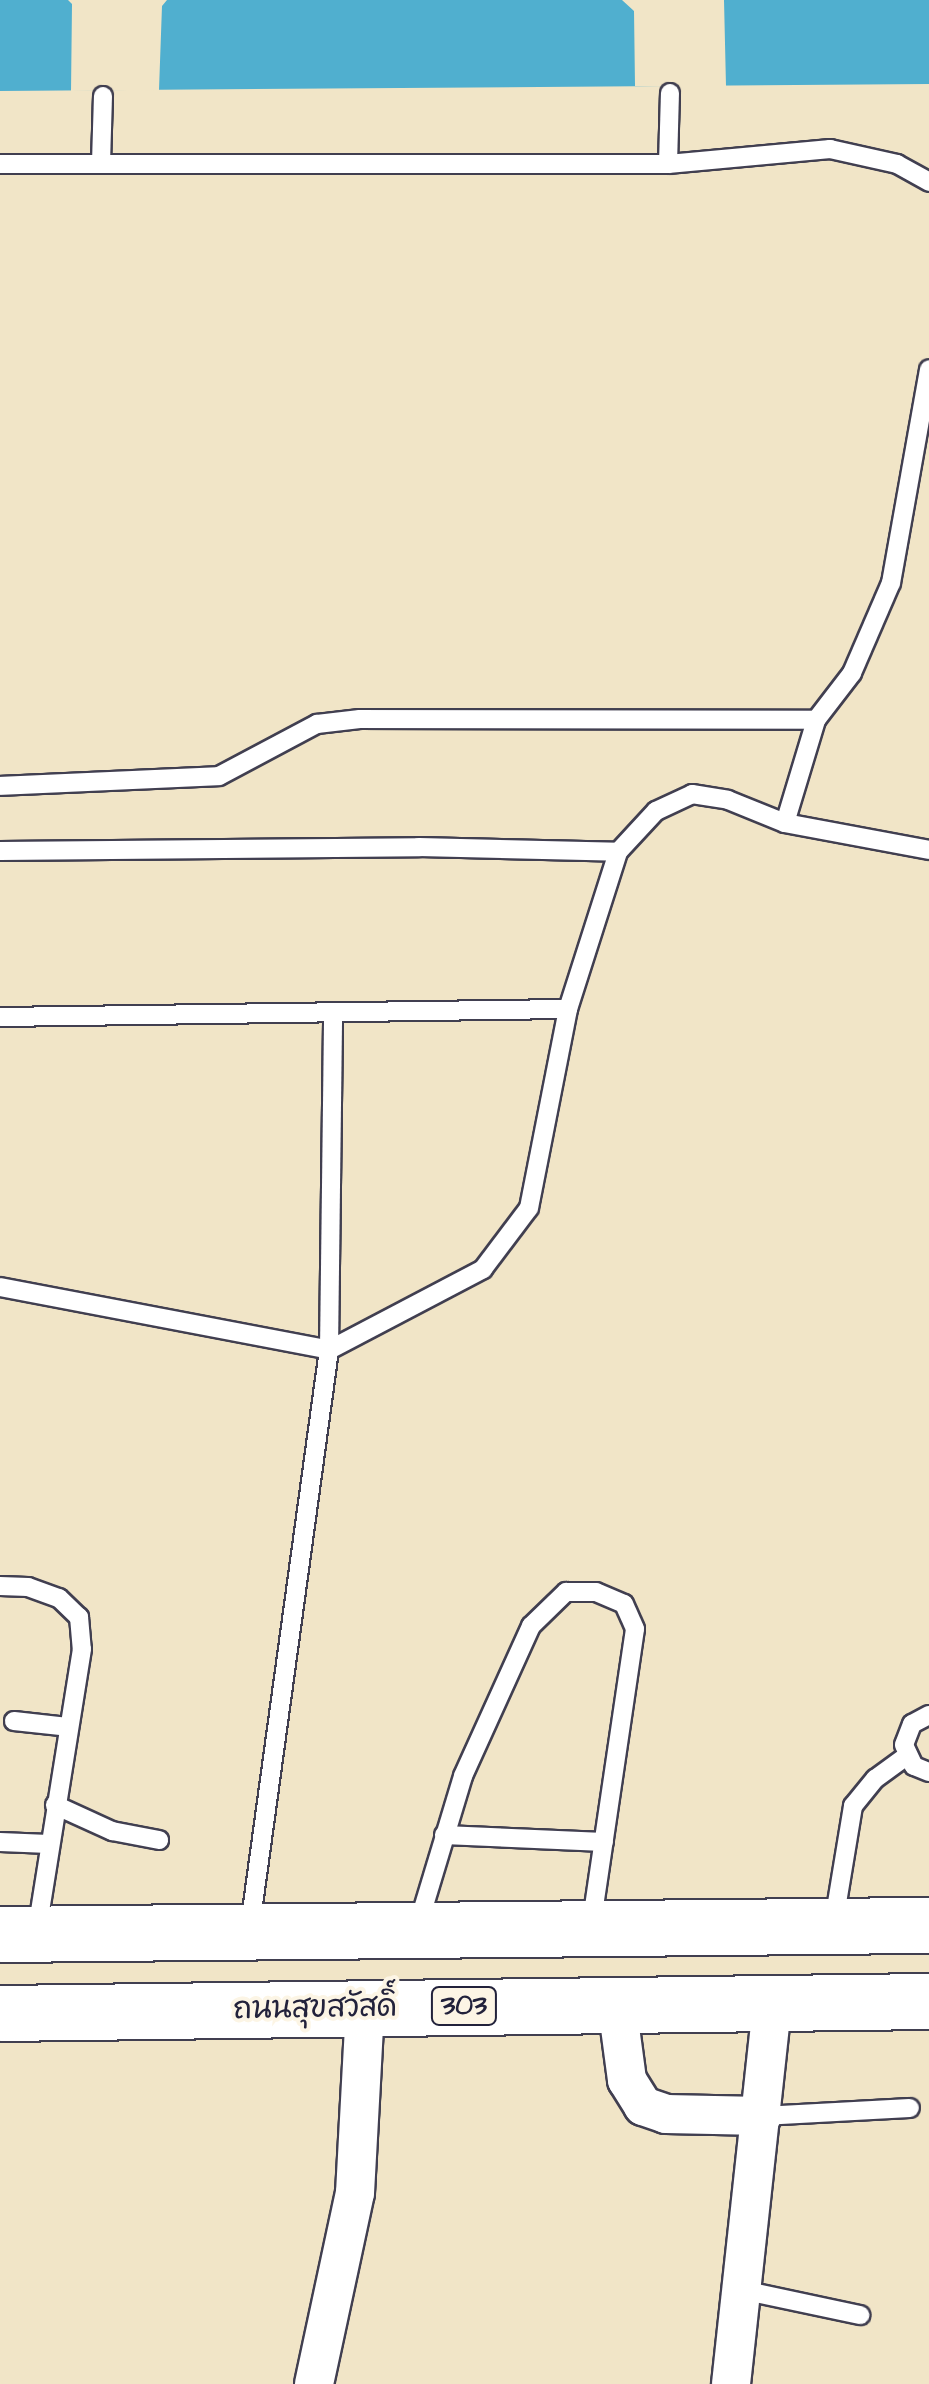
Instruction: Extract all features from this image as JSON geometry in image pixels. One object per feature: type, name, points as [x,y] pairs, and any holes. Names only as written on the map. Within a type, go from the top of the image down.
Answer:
[{"type":"main road","points":[[18,1934],[929,1925]]},
{"type":"main road","name":"ถนนสุขสวัสดิ์","points":[[0,2013],[929,2001]]},
{"type":"street","points":[[732,2384],[772,2004]]},
{"type":"street","points":[[617,2005],[627,2080],[643,2106],[666,2114],[762,2116]]},
{"type":"street","points":[[314,2384],[355,2193],[365,2006]]},
{"type":"lane","points":[[668,164],[670,93]]},
{"type":"lane","points":[[100,163],[103,96]]},
{"type":"lane","points":[[0,164],[668,164],[830,150],[897,164],[929,182]]},
{"type":"lane","points":[[786,823],[816,720],[852,672],[891,583],[929,370]]},
{"type":"lane","points":[[0,786],[219,776],[316,724],[360,719],[816,720]]},
{"type":"lane","points":[[0,1286],[329,1350],[483,1269],[529,1208],[568,1008],[618,852],[656,811],[692,794],[728,800],[786,823],[929,850]]},
{"type":"lane","points":[[0,851],[419,846],[618,852]]},
{"type":"lane","points":[[0,1017],[568,1008]]},
{"type":"lane","points":[[250,1934],[329,1350],[334,1012]]},
{"type":"lane","points":[[0,1586],[28,1586],[59,1598],[78,1617],[82,1649],[49,1844],[18,1934]]},
{"type":"lane","points":[[416,1932],[463,1776],[531,1626],[566,1592],[596,1592],[624,1604],[635,1629],[591,1930]]},
{"type":"lane","points":[[929,1715],[912,1724],[906,1733],[907,1756],[914,1766],[929,1772]]},
{"type":"lane","points":[[14,1720],[68,1727]]},
{"type":"lane","points":[[833,1926],[853,1806],[876,1779],[907,1756]]},
{"type":"lane","points":[[55,1806],[112,1831],[160,1840]]},
{"type":"lane","points":[[444,1835],[604,1842]]},
{"type":"lane","points":[[0,1842],[49,1844]]},
{"type":"lane","points":[[762,2116],[910,2108]]},
{"type":"lane","points":[[742,2290],[860,2314]]},
{"type":"water","points":[[0,0],[929,0],[929,84],[0,91]]},
{"type":"pier","points":[[68,0],[167,0],[162,6],[159,90],[71,91],[72,4]]},
{"type":"pier","points":[[622,0],[724,0],[726,86],[635,86],[634,11]]}]
